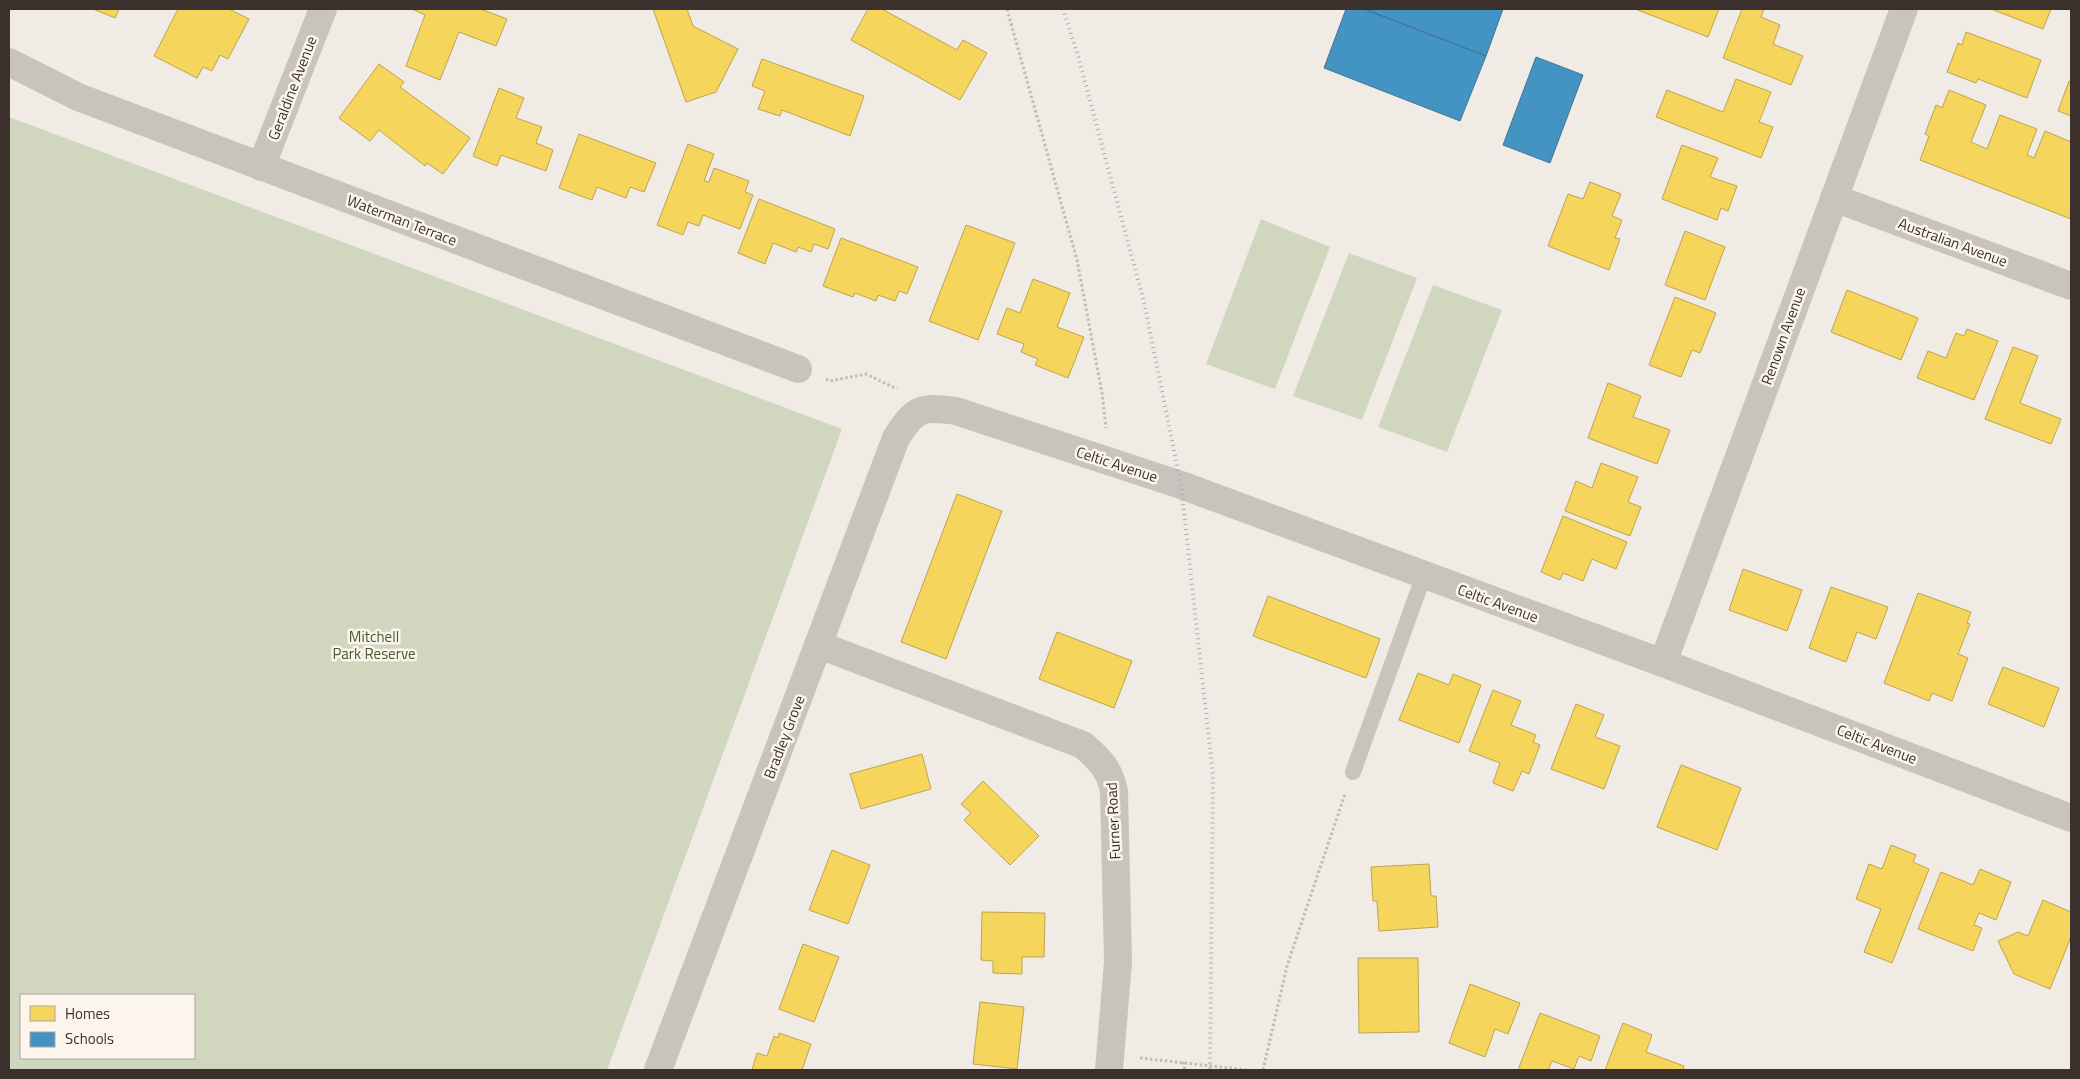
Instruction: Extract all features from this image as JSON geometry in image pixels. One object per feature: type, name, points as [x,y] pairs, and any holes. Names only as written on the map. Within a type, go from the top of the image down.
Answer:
[{"type":"street","name":"Geraldine Avenue","points":[[261,167],[323,9]]},
{"type":"street","name":"Renown Avenue","points":[[1663,663],[1904,9]]},
{"type":"street","name":"Waterman Terrace","points":[[9,62],[78,97],[798,369]]},
{"type":"street","name":"Australian Avenue","points":[[1834,198],[2071,286]]},
{"type":"street","name":"Celtic Avenue","points":[[919,410],[936,408],[956,411],[1181,485],[1663,663],[2071,818]]},
{"type":"street","name":"Bradley Grove","points":[[658,1070],[896,438],[906,422],[919,410]]},
{"type":"street","name":"Furner Road","points":[[819,645],[1083,744],[1111,774],[1114,791],[1118,962],[1109,1063]]},
{"type":"lane","points":[[1353,772],[1424,575]]},
{"type":"path","points":[[1007,9],[1077,260],[1102,393],[1109,461]]},
{"type":"path","points":[[798,369],[830,381],[866,374],[894,386],[919,410]]},
{"type":"path","points":[[1263,1070],[1288,966],[1353,772]]},
{"type":"path","points":[[1109,1063],[1183,1062],[1247,1070]]},
{"type":"path","points":[[1183,1062],[1185,1070]]},
{"type":"green space","name":"Mitchell Park Reserve","points":[[9,117],[842,429],[607,1070],[9,1070]]},
{"type":"green space","points":[[1261,219],[1330,247],[1275,389],[1206,364]]},
{"type":"green space","points":[[1349,253],[1417,278],[1362,420],[1293,396]]},
{"type":"green space","points":[[1433,285],[1502,310],[1447,452],[1378,427]]},
{"type":"building: Homes","points":[[93,9],[119,9],[115,18]]},
{"type":"building: Homes","points":[[178,9],[229,9],[249,19],[228,59],[220,55],[212,71],[203,67],[197,78],[154,56]]},
{"type":"building: Homes","points":[[412,9],[481,9],[507,19],[496,46],[459,32],[440,80],[406,66],[425,15]]},
{"type":"building: Homes","points":[[653,9],[687,9],[693,26],[738,49],[716,92],[686,102]]},
{"type":"building: Homes","points":[[868,9],[882,9],[957,50],[963,40],[987,53],[960,100],[851,40]]},
{"type":"building: Homes","points":[[1635,9],[1719,9],[1708,37]]},
{"type":"building: Homes","points":[[1742,9],[1764,9],[1761,17],[1780,25],[1773,44],[1803,56],[1791,85],[1723,58]]},
{"type":"building: Homes","points":[[1991,9],[2051,9],[2043,29]]},
{"type":"building: Homes","points":[[1966,32],[2041,60],[2027,98],[1978,79],[1976,83],[1947,72],[1958,43],[1962,45]]},
{"type":"building: Homes","points":[[762,59],[864,96],[850,136],[782,110],[780,116],[758,109],[765,91],[752,86]]},
{"type":"building: Homes","points":[[379,64],[404,82],[400,87],[470,138],[443,174],[427,163],[425,166],[379,130],[370,141],[339,118]]},
{"type":"building: Homes","points":[[1736,79],[1771,92],[1759,122],[1773,127],[1761,158],[1656,117],[1667,90],[1723,112]]},
{"type":"building: Homes","points":[[2069,81],[2071,82],[2071,116],[2058,111]]},
{"type":"building: Homes","points":[[499,88],[524,98],[516,118],[542,127],[536,143],[553,150],[546,171],[501,155],[497,166],[473,156]]},
{"type":"building: Homes","points":[[1949,90],[1986,105],[1971,142],[1987,149],[2000,115],[2037,129],[2027,155],[2034,158],[2045,131],[2071,142],[2071,219],[1920,160],[1929,136],[1925,134],[1936,105],[1942,108]]},
{"type":"building: Homes","points":[[579,134],[656,163],[644,192],[630,187],[626,198],[597,187],[592,200],[559,188]]},
{"type":"building: Homes","points":[[688,144],[714,154],[704,181],[709,182],[714,168],[749,181],[745,192],[753,195],[740,229],[703,215],[699,226],[688,222],[683,235],[657,225]]},
{"type":"building: Homes","points":[[1682,145],[1718,158],[1710,177],[1737,186],[1728,211],[1721,208],[1717,220],[1662,199]]},
{"type":"building: Homes","points":[[1590,182],[1621,194],[1612,216],[1622,220],[1615,238],[1620,239],[1609,270],[1548,246],[1568,194],[1583,199]]},
{"type":"building: Homes","points":[[759,199],[835,229],[828,249],[814,244],[811,252],[798,247],[796,252],[773,243],[765,264],[738,253]]},
{"type":"building: Homes","points":[[966,225],[1015,243],[978,340],[929,321]]},
{"type":"building: Homes","points":[[1685,231],[1725,247],[1705,300],[1665,285]]},
{"type":"building: Homes","points":[[841,238],[918,267],[907,294],[899,291],[895,301],[878,295],[876,301],[855,293],[853,297],[823,286]]},
{"type":"building: Homes","points":[[1033,279],[1070,293],[1057,327],[1084,337],[1068,378],[1035,365],[1038,359],[1021,352],[1024,344],[997,334],[1007,308],[1020,313]]},
{"type":"building: Homes","points":[[1847,290],[1918,318],[1901,360],[1831,332]]},
{"type":"building: Homes","points":[[1675,297],[1716,313],[1700,353],[1692,350],[1681,377],[1649,365]]},
{"type":"building: Homes","points":[[1967,329],[1998,341],[1974,400],[1917,378],[1928,351],[1946,358],[1956,333],[1964,336]]},
{"type":"building: Homes","points":[[2013,347],[2038,356],[2020,403],[2061,419],[2051,444],[1985,419]]},
{"type":"building: Homes","points":[[1608,383],[1641,396],[1633,417],[1670,430],[1657,464],[1588,438]]},
{"type":"building: Homes","points":[[1601,463],[1638,477],[1628,502],[1641,507],[1630,536],[1565,511],[1576,481],[1592,488]]},
{"type":"building: Homes","points":[[957,494],[1002,511],[946,659],[901,642]]},
{"type":"building: Homes","points":[[1563,516],[1627,542],[1616,569],[1592,559],[1583,581],[1563,573],[1560,580],[1541,572]]},
{"type":"building: Homes","points":[[1743,569],[1802,590],[1787,631],[1729,610]]},
{"type":"building: Homes","points":[[1831,587],[1888,607],[1876,639],[1857,632],[1846,662],[1809,648]]},
{"type":"building: Homes","points":[[1918,593],[1971,612],[1967,623],[1970,624],[1958,654],[1968,658],[1952,701],[1932,693],[1929,701],[1884,683]]},
{"type":"building: Homes","points":[[1268,596],[1380,639],[1366,678],[1253,636]]},
{"type":"building: Homes","points":[[1057,632],[1132,661],[1114,708],[1039,679]]},
{"type":"building: Homes","points":[[2003,667],[2059,688],[2044,727],[1988,704]]},
{"type":"building: Homes","points":[[1418,673],[1449,685],[1453,674],[1481,685],[1459,743],[1399,720]]},
{"type":"building: Homes","points":[[1493,690],[1521,701],[1511,725],[1536,735],[1533,742],[1540,745],[1529,774],[1522,771],[1513,791],[1493,783],[1500,763],[1469,751]]},
{"type":"building: Homes","points":[[1576,704],[1604,715],[1595,737],[1620,746],[1604,789],[1551,769]]},
{"type":"building: Homes","points":[[922,754],[931,789],[861,809],[850,774]]},
{"type":"building: Homes","points":[[1681,765],[1741,788],[1717,850],[1657,827]]},
{"type":"building: Homes","points":[[983,781],[1039,836],[1010,865],[964,820],[971,813],[961,804]]},
{"type":"building: Homes","points":[[1891,845],[1916,855],[1913,862],[1929,869],[1892,963],[1864,952],[1881,909],[1856,899],[1869,864],[1882,869]]},
{"type":"building: Homes","points":[[832,850],[870,865],[848,924],[809,910]]},
{"type":"building: Homes","points":[[1429,864],[1431,896],[1436,896],[1438,927],[1379,931],[1377,901],[1373,901],[1371,867]]},
{"type":"building: Homes","points":[[1980,869],[2011,882],[1996,920],[1979,913],[1974,925],[1982,928],[1973,951],[1918,929],[1941,872],[1973,885]]},
{"type":"building: Homes","points":[[2043,900],[2071,912],[2071,937],[2050,989],[2014,974],[1998,941],[2018,932],[2028,936]]},
{"type":"building: Homes","points":[[982,912],[1045,913],[1044,957],[1022,957],[1022,974],[993,973],[993,961],[981,960]]},
{"type":"building: Homes","points":[[803,944],[839,957],[814,1022],[779,1009]]},
{"type":"building: Homes","points":[[1358,958],[1418,958],[1419,1032],[1359,1033]]},
{"type":"building: Homes","points":[[1470,984],[1520,1003],[1508,1034],[1495,1029],[1485,1057],[1449,1043]]},
{"type":"building: Homes","points":[[980,1002],[1024,1007],[1017,1069],[973,1064]]},
{"type":"building: Homes","points":[[1540,1013],[1600,1036],[1591,1061],[1579,1056],[1574,1069],[1552,1061],[1548,1070],[1518,1070]]},
{"type":"building: Homes","points":[[1623,1023],[1652,1035],[1646,1052],[1684,1066],[1683,1070],[1605,1070]]},
{"type":"building: Homes","points":[[779,1033],[811,1044],[802,1070],[752,1070],[757,1053],[767,1056],[774,1036],[778,1038]]},
{"type":"building: Schools","points":[[1346,9],[1364,9],[1486,56],[1460,121],[1324,68]]},
{"type":"building: Schools","points":[[1364,9],[1503,9],[1486,56]]},
{"type":"building: Schools","points":[[1536,57],[1583,75],[1550,163],[1503,145]]},
{"type":"railway","points":[[1063,9],[1078,56],[1144,302],[1181,485],[1213,776],[1210,1070]]}]
